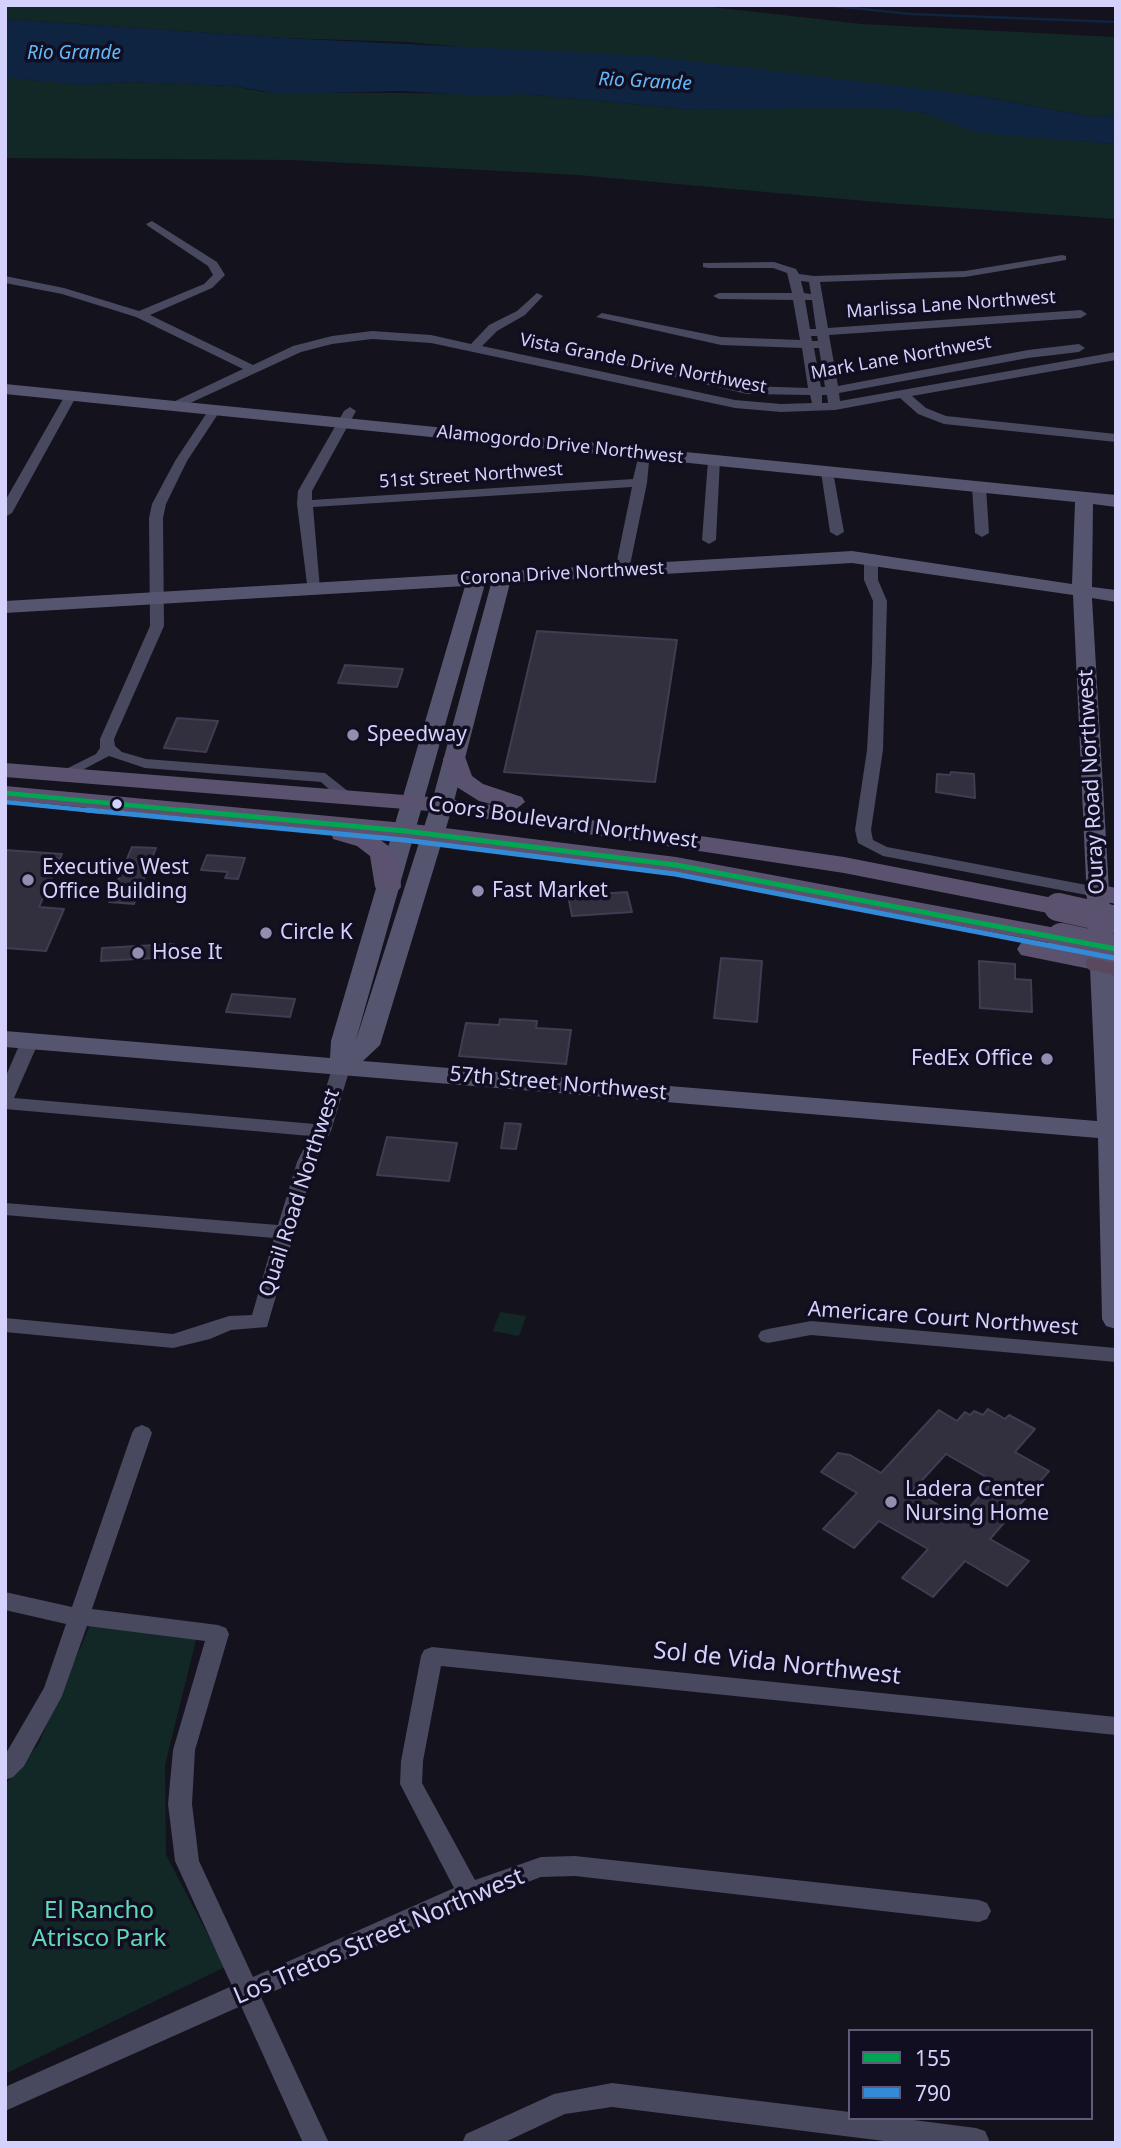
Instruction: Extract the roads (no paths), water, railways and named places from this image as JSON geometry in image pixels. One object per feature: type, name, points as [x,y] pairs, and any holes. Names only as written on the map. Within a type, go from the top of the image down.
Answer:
[{"type":"main road","points":[[455,759],[461,779],[488,796],[673,837]]},
{"type":"main road","name":"Coors Boulevard Northwest","points":[[5,770],[344,795],[442,805],[673,837],[844,865],[1116,920]]},
{"type":"main road","name":"Coors Boulevard Northwest","points":[[5,793],[432,834],[774,881],[1061,937],[1111,960]]},
{"type":"main road","points":[[223,815],[251,825],[345,835],[366,841],[381,852],[386,863],[388,887]]},
{"type":"main road","points":[[482,840],[550,864],[821,907],[1111,960]]},
{"type":"street","points":[[140,315],[208,286],[219,275],[213,264],[152,224]]},
{"type":"street","points":[[795,277],[814,279],[965,274],[1062,258]]},
{"type":"street","points":[[707,265],[774,265],[792,271],[818,407]]},
{"type":"street","points":[[5,279],[64,291],[140,315],[252,369]]},
{"type":"street","points":[[814,279],[835,406]]},
{"type":"street","points":[[475,348],[493,328],[521,313],[537,296]]},
{"type":"street","points":[[719,296],[817,297]]},
{"type":"street","name":"Marlissa Lane Northwest","points":[[806,339],[823,331],[1081,314]]},
{"type":"street","name":"Marlissa Lane Northwest","points":[[602,317],[697,338],[806,339],[825,345]]},
{"type":"street","name":"Vista Grande Drive Northwest","points":[[175,406],[308,346],[360,336],[416,337],[735,404],[818,407],[1113,360]]},
{"type":"street","name":"Mark Lane Northwest","points":[[565,350],[747,390],[816,392],[1028,354],[1079,348]]},
{"type":"street","name":"Alamogordo Drive Northwest","points":[[5,389],[214,411],[347,417],[645,454],[1116,501]]},
{"type":"street","points":[[903,394],[922,411],[944,420],[1116,438]]},
{"type":"street","points":[[5,513],[10,494],[71,395]]},
{"type":"street","points":[[64,774],[102,757],[108,748],[107,739],[157,626],[156,518],[159,504],[181,460],[214,411]]},
{"type":"street","points":[[313,589],[305,491],[347,417]]},
{"type":"street","points":[[622,570],[645,454]]},
{"type":"street","points":[[709,540],[714,460]]},
{"type":"street","points":[[827,472],[837,533]]},
{"type":"street","name":"51st Street Northwest","points":[[304,504],[640,483]]},
{"type":"street","points":[[979,487],[982,533]]},
{"type":"street","name":"Ouray Road Northwest","points":[[1084,498],[1082,590],[1111,960],[1110,1131],[1116,1318]]},
{"type":"street","points":[[871,558],[870,580],[880,601],[880,649],[875,750],[863,830],[866,842],[873,847],[1106,894]]},
{"type":"street","name":"Corona Drive Northwest","points":[[5,607],[477,578],[871,558],[1116,596]]},
{"type":"street","points":[[495,602],[510,590],[541,575]]},
{"type":"street","name":"Quail Road Northwest","points":[[5,1325],[173,1340],[203,1334],[229,1323],[260,1322],[306,1161],[321,1131],[342,1065],[343,1041],[477,578]]},
{"type":"street","name":"Quail Road Northwest","points":[[342,1065],[368,1045],[442,805],[502,578]]},
{"type":"street","points":[[460,641],[483,643]]},
{"type":"street","points":[[108,748],[117,755],[145,763],[325,778],[344,795]]},
{"type":"street","points":[[18,1040],[5,1101],[321,1131]]},
{"type":"street","name":"57th Street Northwest","points":[[18,1040],[1110,1131]]},
{"type":"street","points":[[5,1209],[284,1232]]},
{"type":"street","name":"Americare Court Northwest","points":[[768,1336],[811,1328],[1116,1354]]},
{"type":"street","points":[[5,1770],[16,1759],[54,1690],[142,1433]]},
{"type":"street","points":[[5,1601],[81,1616],[218,1634],[184,1750],[180,1804],[187,1861],[316,2143]]},
{"type":"street","name":"Sol de Vida Northwest","points":[[469,1893],[411,1784],[412,1761],[432,1656],[1116,1726]]},
{"type":"street","name":"Los Tretos Street Northwest","points":[[5,2099],[469,1893],[541,1867],[575,1866],[979,1911]]},
{"type":"street","points":[[475,2143],[563,2102],[612,2095],[976,2140]]},
{"type":"water","name":"Rio Grande","points":[[5,19],[284,38],[649,56],[979,96],[1093,117],[1116,115],[1116,144],[979,133],[925,113],[870,107],[694,110],[525,94],[488,96],[401,91],[280,94],[233,86],[129,82],[80,85],[21,79],[5,77]]},
{"type":"waterway","points":[[823,5],[911,14],[1116,22]]},
{"type":"place","name":"Speedway","points":[[353,735]]},
{"type":"place","name":"Executive West Office Building","points":[[28,880]]},
{"type":"place","name":"Fast Market","points":[[478,891]]},
{"type":"place","name":"Circle K","points":[[266,933]]},
{"type":"place","name":"Hose It","points":[[138,953]]},
{"type":"place","name":"FedEx Office","points":[[1047,1059]]},
{"type":"place","name":"Ladera Center Nursing Home","points":[[891,1502]]},
{"type":"park label","name":"El Rancho Atrisco Park","points":[[99,1925]]}]
